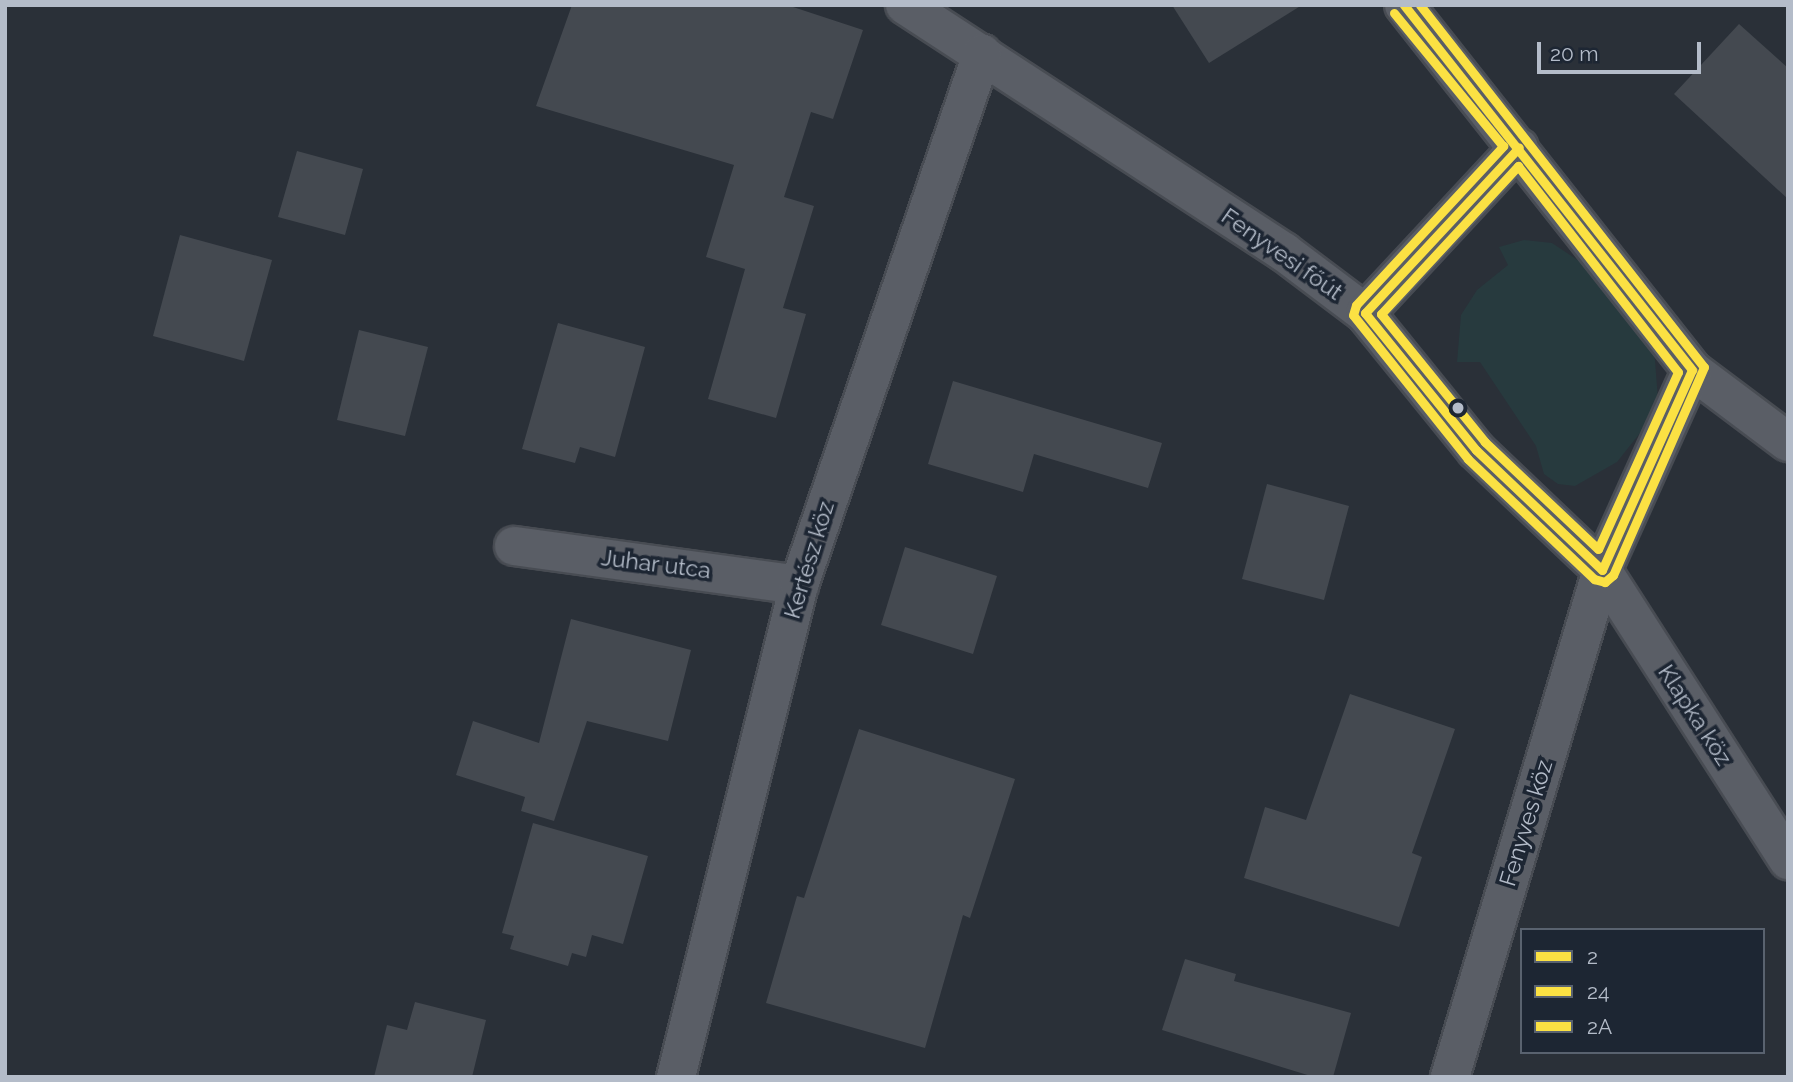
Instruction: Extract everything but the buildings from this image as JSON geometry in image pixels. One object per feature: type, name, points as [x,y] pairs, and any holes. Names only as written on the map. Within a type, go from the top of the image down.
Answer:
[{"type":"street","name":"Fenyvesi főút","points":[[905,5],[1284,252],[1365,313],[1475,450],[1602,570]]},
{"type":"street","points":[[1404,5],[1519,147],[1692,370],[1788,443]]},
{"type":"street","name":"Kertész köz","points":[[676,1077],[799,584],[982,54]]},
{"type":"street","points":[[1365,313],[1519,147]]},
{"type":"street","name":"Fenyves köz","points":[[1450,1077],[1602,570],[1692,370]]},
{"type":"street","name":"Juhar utca","points":[[514,545],[799,584]]},
{"type":"street","name":"Klapka köz","points":[[1602,570],[1788,860]]},
{"type":"green space","points":[[1524,240],[1552,243],[1579,261],[1651,346],[1655,360],[1658,400],[1644,428],[1617,462],[1575,486],[1558,484],[1544,474],[1536,446],[1480,362],[1457,362],[1461,315],[1477,290],[1508,265],[1499,247]]},
{"type":"transit line","name":"2","points":[[1404,5],[1692,370]]},
{"type":"transit line","name":"2A","points":[[1420,5],[1704,367],[1613,575],[1605,582],[1594,579],[1468,459],[1353,315],[1356,305],[1503,146]]},
{"type":"transit line","name":"24","points":[[1394,13],[1503,146]]},
{"type":"transit line","name":"2","points":[[1365,313],[1519,147]]},
{"type":"transit line","name":"24","points":[[1518,166],[1678,372],[1598,549],[1485,442],[1381,314],[1518,166]]},
{"type":"transit line","name":"2","points":[[1365,313],[1476,450],[1602,570]]},
{"type":"transit line","name":"2","points":[[1602,570],[1692,370]]}]
